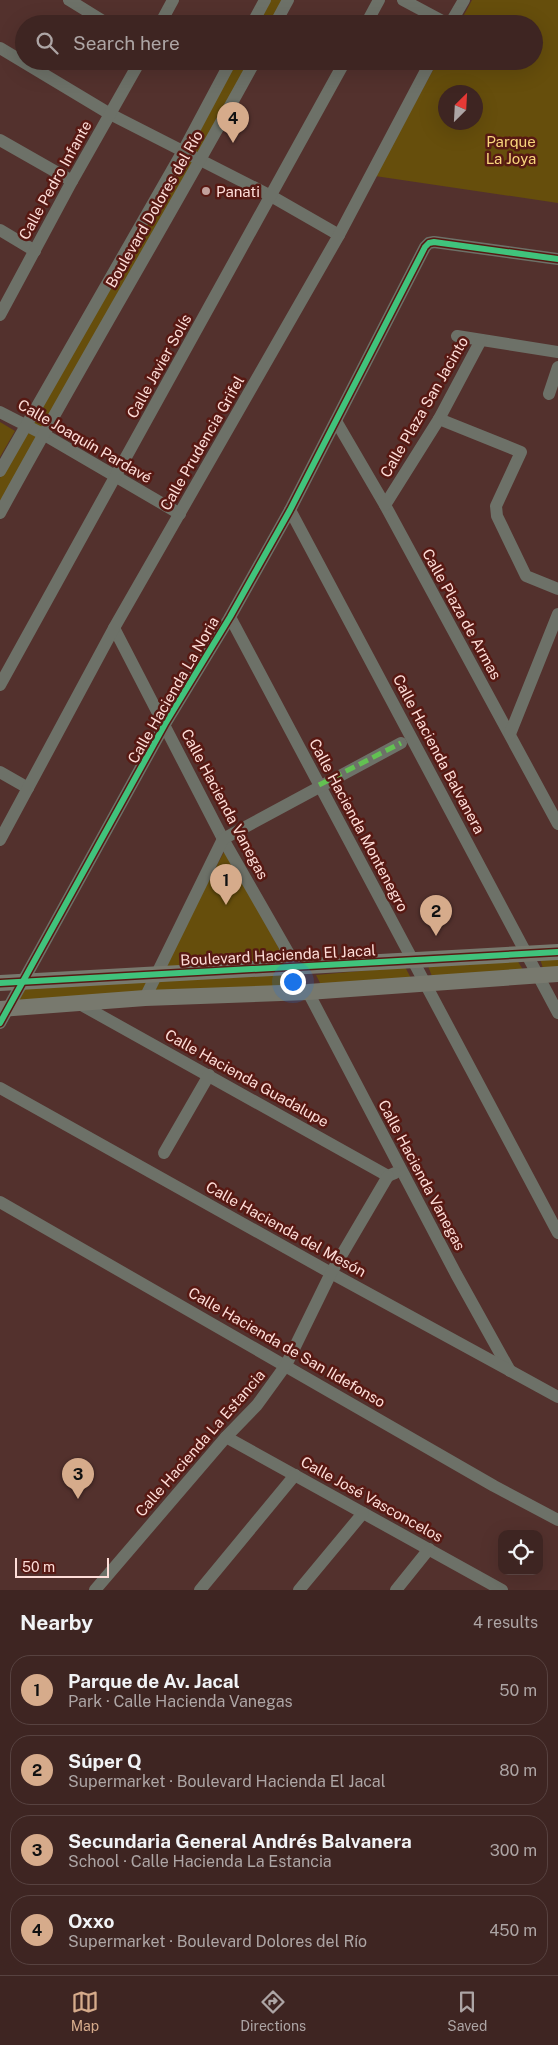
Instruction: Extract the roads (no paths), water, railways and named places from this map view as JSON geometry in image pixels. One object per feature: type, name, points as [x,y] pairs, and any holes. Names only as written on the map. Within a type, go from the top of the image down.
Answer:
[{"type":"main road","name":"Boulevard Hacienda El Jacal","points":[[0,983],[558,952]]},
{"type":"main road","points":[[3,1014],[78,1003],[145,998],[308,992],[558,974]]},
{"type":"street","points":[[69,0],[93,15]]},
{"type":"street","points":[[165,15],[173,0]]},
{"type":"street","points":[[257,15],[265,0]]},
{"type":"street","points":[[280,15],[288,0]]},
{"type":"street","points":[[371,15],[379,0]]},
{"type":"street","points":[[402,0],[431,15]]},
{"type":"street","points":[[455,15],[464,0]]},
{"type":"street","points":[[0,48],[15,57]]},
{"type":"street","points":[[37,70],[110,114],[271,196],[339,236]]},
{"type":"street","name":"Calle Pedro Infante","points":[[0,315],[72,181],[135,70]]},
{"type":"street","name":"Boulevard Dolores del Río","points":[[0,471],[183,151],[227,70]]},
{"type":"street","name":"Boulevard Dolores del Río","points":[[2,507],[201,160],[250,70]]},
{"type":"street","name":"Calle Javier Solís","points":[[0,685],[340,70]]},
{"type":"street","name":"Calle Prudencia Grifel","points":[[0,840],[114,628],[339,236],[426,70]]},
{"type":"street","points":[[0,140],[72,181]]},
{"type":"street","points":[[0,230],[35,251]]},
{"type":"street","name":"Calle Hacienda La Noria","points":[[3,1014],[24,981],[165,724],[230,617],[290,510],[428,243],[558,259]]},
{"type":"street","points":[[92,310],[109,320]]},
{"type":"street","points":[[457,336],[481,340]]},
{"type":"street","name":"Calle Plaza San Jacinto","points":[[385,505],[439,419],[481,340],[558,352]]},
{"type":"street","points":[[548,394],[558,367]]},
{"type":"street","name":"Calle Joaquín Pardavé","points":[[0,412],[43,434],[180,514]]},
{"type":"street","points":[[439,419],[521,452],[496,506],[497,516],[526,576],[558,588]]},
{"type":"street","name":"Calle Plaza de Armas","points":[[336,421],[385,505],[558,824]]},
{"type":"street","name":"Calle Hacienda Balvanera","points":[[290,510],[558,1013]]},
{"type":"street","points":[[510,734],[558,614]]},
{"type":"street","name":"Calle Hacienda Montenegro","points":[[230,617],[558,1233]]},
{"type":"street","name":"Calle Hacienda Vanegas","points":[[114,628],[165,724],[179,756],[222,839],[297,968]]},
{"type":"street","points":[[145,998],[222,839],[319,785],[401,743]]},
{"type":"street","points":[[0,772],[28,788]]},
{"type":"street","name":"Calle Hacienda Vanegas","points":[[308,992],[401,1170],[510,1371]]},
{"type":"street","name":"Calle Hacienda Guadalupe","points":[[78,1003],[388,1176]]},
{"type":"street","points":[[164,1153],[209,1075]]},
{"type":"street","name":"Calle Hacienda del Mesón","points":[[0,1088],[558,1397]]},
{"type":"street","points":[[388,1176],[401,1170]]},
{"type":"street","name":"Calle Hacienda La Estancia","points":[[95,1590],[226,1437],[257,1405],[286,1365],[331,1273],[388,1176]]},
{"type":"street","name":"Calle Hacienda de San Ildefonso","points":[[0,1202],[494,1486],[558,1520]]},
{"type":"street","name":"Calle José Vasconcelos","points":[[226,1437],[502,1590]]},
{"type":"street","points":[[200,1590],[295,1475]]},
{"type":"street","points":[[299,1590],[363,1513]]},
{"type":"street","points":[[396,1590],[429,1549]]},
{"type":"place","name":"Oxxo","points":[[233,143]]},
{"type":"place","name":"Panati","points":[[206,191]]},
{"type":"place","name":"Parque de Av. Jacal","points":[[226,905]]},
{"type":"place","name":"Súper Q","points":[[436,936]]},
{"type":"place","name":"Secundaria General Andrés Balvanera","points":[[78,1499]]},
{"type":"park label","name":"Parque La Joya","points":[[511,150]]}]
